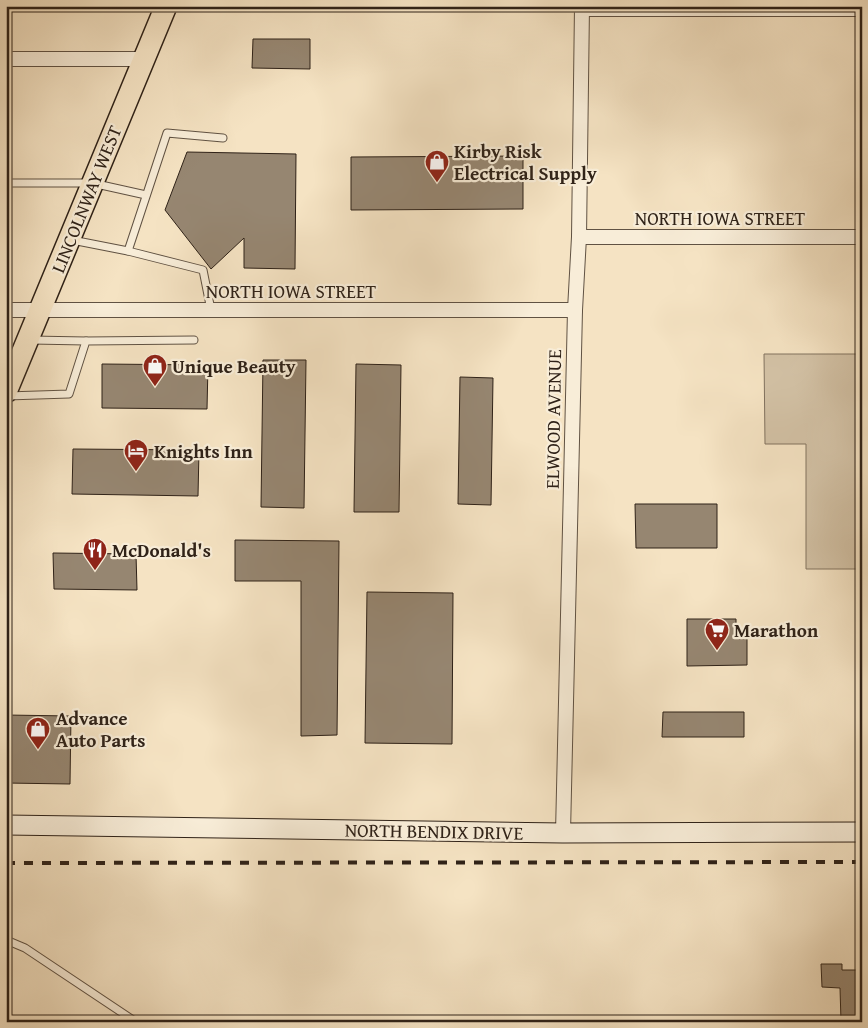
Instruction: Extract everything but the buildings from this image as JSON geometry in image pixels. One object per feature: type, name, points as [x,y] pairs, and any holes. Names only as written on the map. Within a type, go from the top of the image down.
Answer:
[{"type":"main road","name":"LINCOLNWAY WEST","points":[[6,392],[166,6]]},
{"type":"street","points":[[582,8],[862,9]]},
{"type":"street","name":"ELWOOD AVENUE","points":[[563,833],[575,310],[579,237],[582,8]]},
{"type":"street","points":[[6,59],[143,60]]},
{"type":"street","name":"NORTH IOWA STREET","points":[[579,237],[862,237]]},
{"type":"street","name":"NORTH IOWA STREET","points":[[6,310],[575,310]]},
{"type":"street","name":"NORTH BENDIX DRIVE","points":[[6,825],[563,833],[862,832]]},
{"type":"lane","points":[[128,251],[167,133],[223,138]]},
{"type":"lane","points":[[6,183],[92,183],[146,195]]},
{"type":"lane","points":[[69,240],[128,251],[203,270],[211,310]]},
{"type":"lane","points":[[28,340],[194,340]]},
{"type":"lane","points":[[6,396],[69,394],[86,341]]},
{"type":"lane","points":[[6,940],[25,948],[136,1022]]},
{"type":"shaded area","points":[[764,354],[862,354],[862,569],[806,569],[806,444],[765,444]]},
{"type":"railway","points":[[6,863],[862,862]]},
{"type":"place","name":"Kirby Risk Electrical Supply","points":[[437,183]]},
{"type":"place","name":"Unique Beauty","points":[[155,387]]},
{"type":"place","name":"Knights Inn","points":[[136,472]]},
{"type":"place","name":"McDonald's","points":[[95,571]]},
{"type":"place","name":"Marathon","points":[[717,651]]},
{"type":"place","name":"Advance Auto Parts","points":[[38,750]]}]
